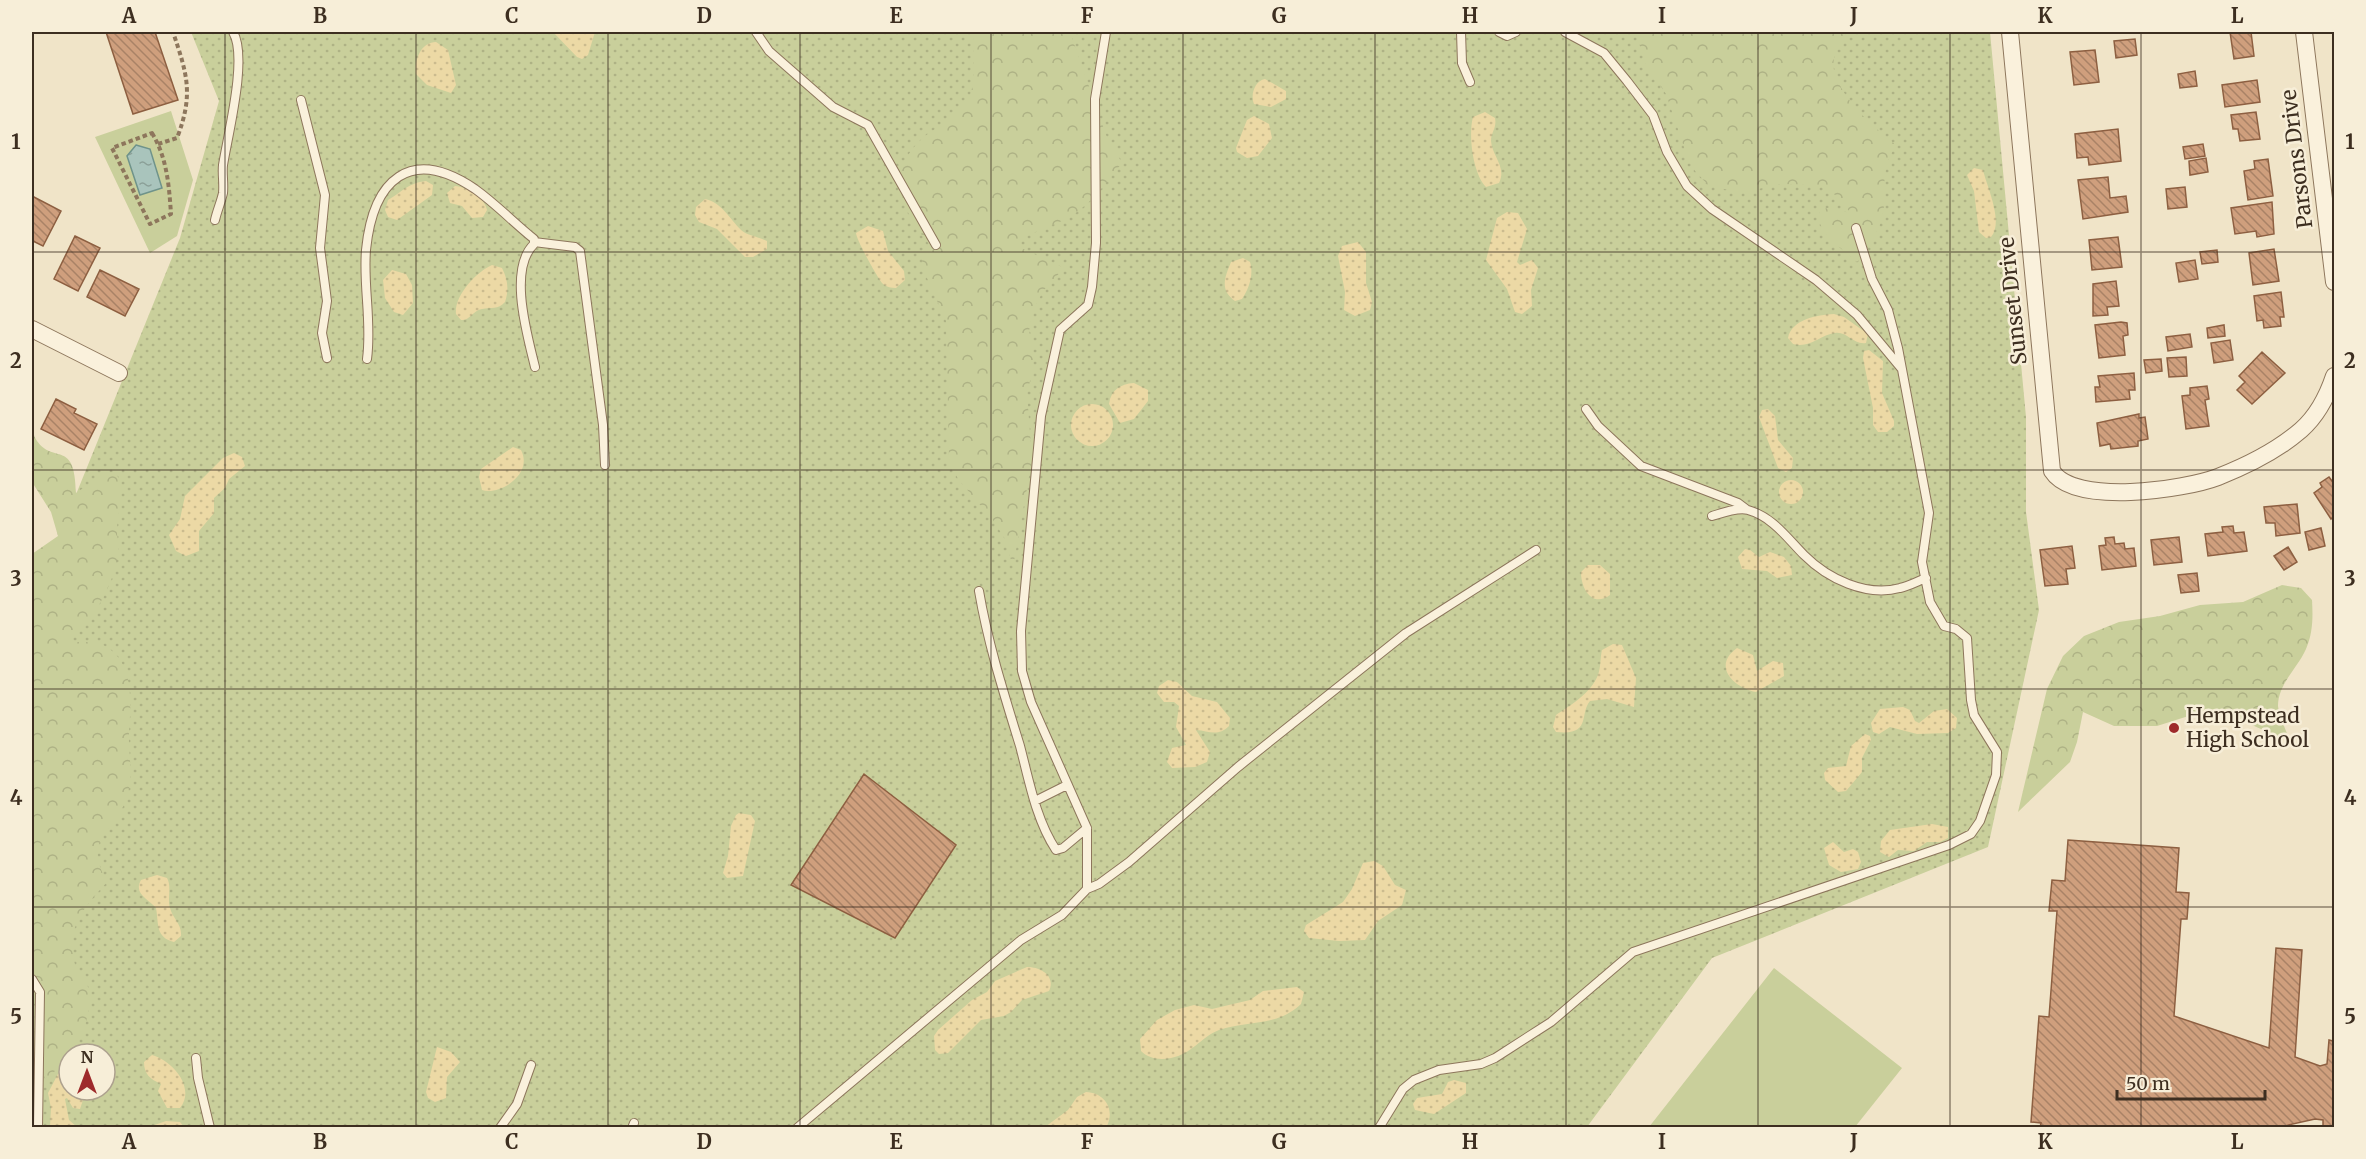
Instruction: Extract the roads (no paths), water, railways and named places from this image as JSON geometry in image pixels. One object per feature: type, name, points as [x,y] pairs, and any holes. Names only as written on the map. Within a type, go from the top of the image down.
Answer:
[{"type":"street","name":"Sunset Drive","points":[[2010,32],[2052,471],[2058,480],[2093,492],[2196,484],[2217,478],[2262,457],[2301,430],[2325,401],[2334,376]]},
{"type":"street","name":"Parsons Drive","points":[[2304,32],[2334,282]]},
{"type":"street","points":[[32,329],[119,374]]},
{"type":"lane","points":[[214,219],[223,192],[223,167],[238,65],[239,41],[233,32]]},
{"type":"lane","points":[[756,32],[769,51],[833,108],[868,125],[936,245]]},
{"type":"lane","points":[[1088,889],[1088,828],[1031,702],[1022,671],[1021,631],[1041,416],[1060,330],[1088,305],[1092,287],[1096,243],[1095,99],[1106,32]]},
{"type":"lane","points":[[1461,32],[1462,63],[1470,82]]},
{"type":"lane","points":[[1499,32],[1507,36],[1516,32]]},
{"type":"lane","points":[[1565,32],[1604,53],[1627,81],[1653,115],[1667,152],[1687,186],[1712,209],[1816,280],[1841,301],[1872,331],[1901,369]]},
{"type":"lane","points":[[301,100],[325,195],[320,248],[327,301],[322,333],[327,358]]},
{"type":"lane","points":[[367,359],[369,327],[366,251],[369,232],[383,193],[401,173],[415,169],[429,170],[462,182],[489,200],[534,242],[575,247],[580,251],[603,425],[605,465]]},
{"type":"lane","points":[[1379,1128],[1403,1089],[1414,1080],[1439,1070],[1481,1064],[1495,1058],[1551,1022],[1633,952],[1888,868],[1971,834],[1989,801],[1996,775],[1997,752],[1974,715],[1967,638],[1956,629],[1944,626],[1930,603],[1922,562],[1929,513],[1901,369],[1888,310],[1872,279],[1856,228]]},
{"type":"lane","points":[[534,242],[522,264],[522,282],[527,330],[535,367]]},
{"type":"lane","points":[[1586,409],[1598,426],[1641,466],[1738,503],[1778,526],[1814,564],[1845,583],[1868,589],[1899,589],[1926,578]]},
{"type":"lane","points":[[1712,516],[1746,509]]},
{"type":"lane","points":[[796,1128],[1021,940],[1062,915],[1088,889],[1099,884],[1129,862],[1247,760],[1406,633],[1536,550]]},
{"type":"lane","points":[[979,591],[996,673],[1035,801],[1056,850],[1063,848],[1088,828]]},
{"type":"lane","points":[[1035,801],[1067,784]]},
{"type":"lane","points":[[32,979],[40,992],[38,1128]]},
{"type":"lane","points":[[196,1058],[198,1078],[210,1128]]},
{"type":"lane","points":[[500,1128],[517,1104],[531,1065]]},
{"type":"water","points":[[136,145],[150,149],[162,188],[140,195],[127,156]]},
{"type":"place","name":"Hempstead High School","points":[[2174,728]]}]
